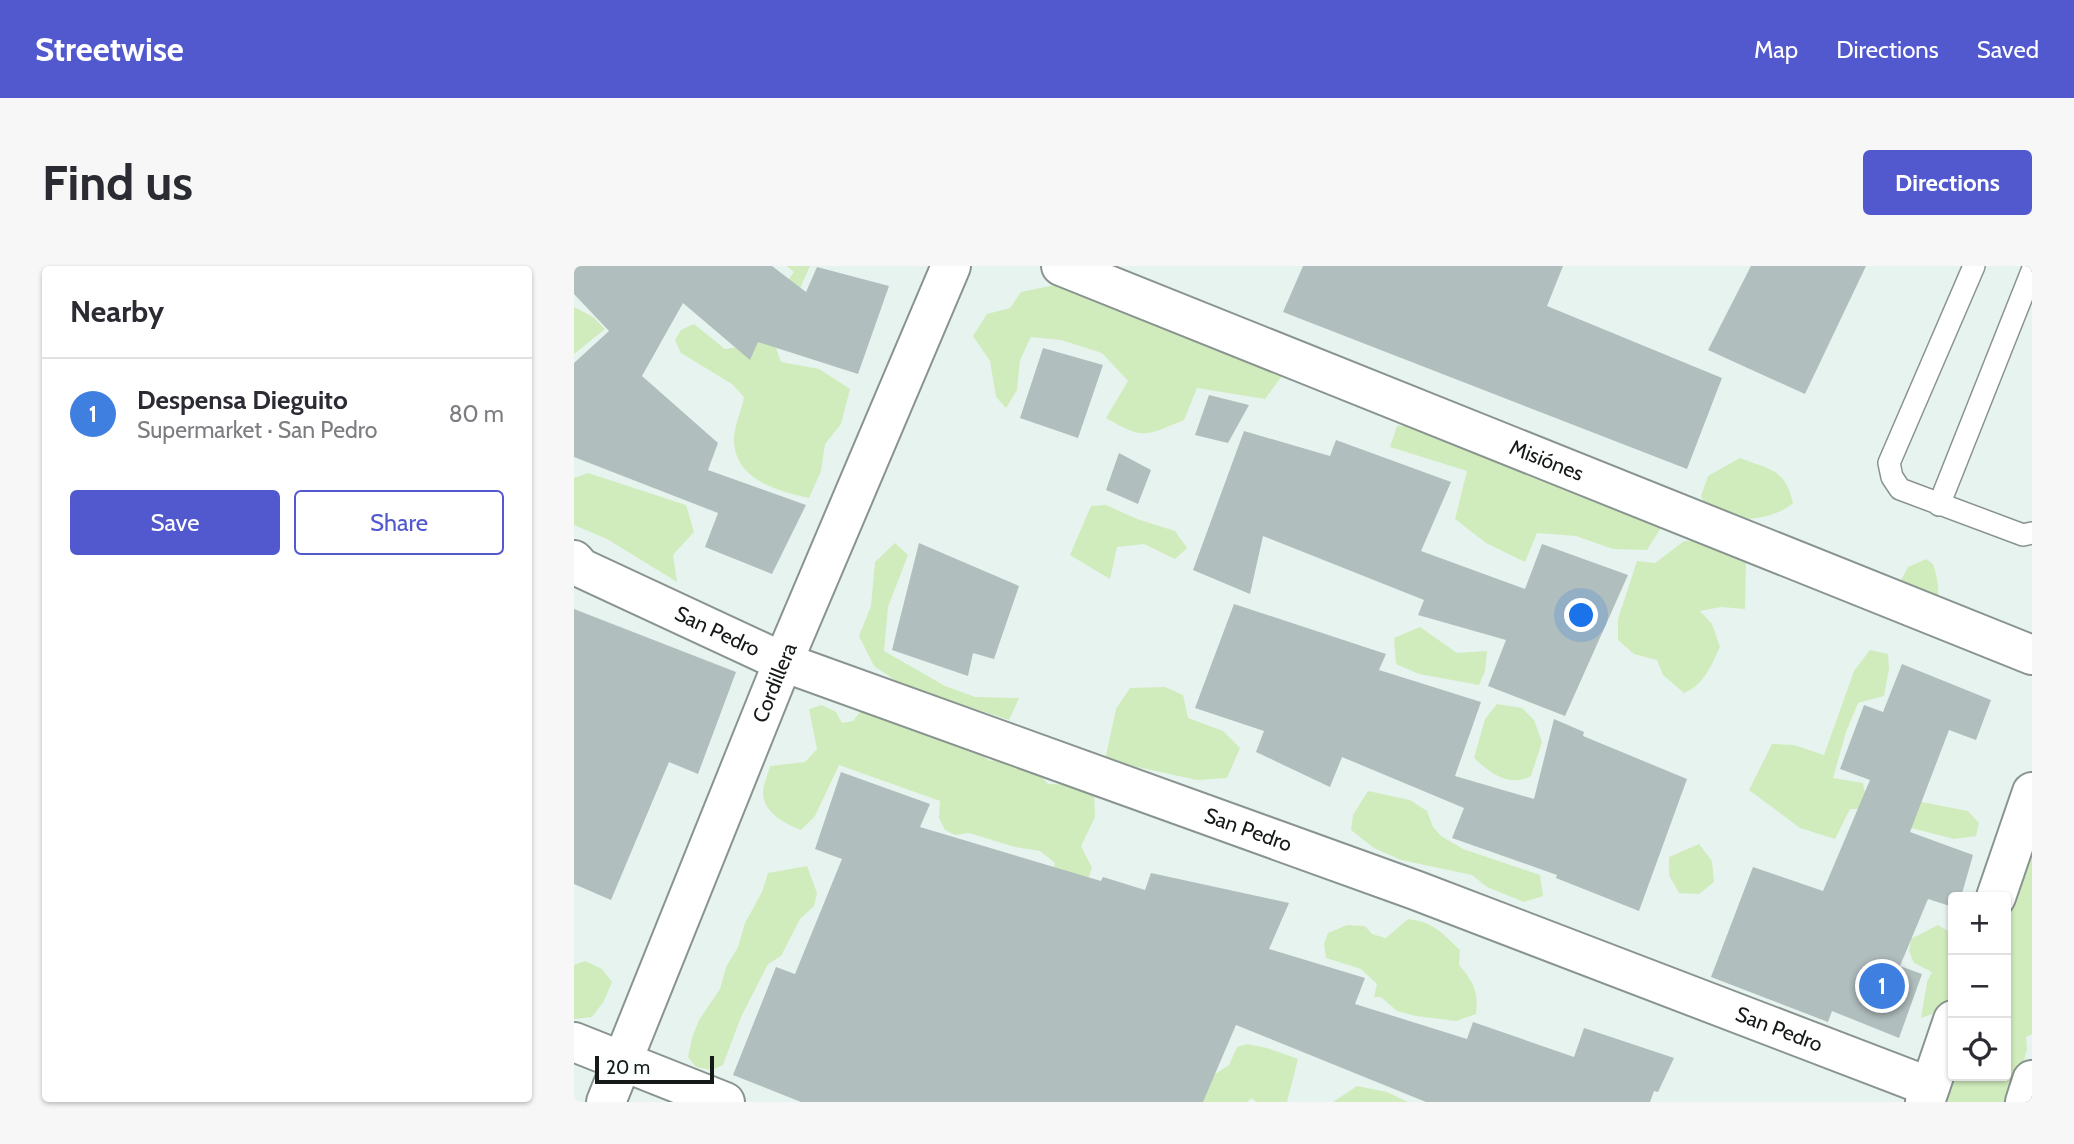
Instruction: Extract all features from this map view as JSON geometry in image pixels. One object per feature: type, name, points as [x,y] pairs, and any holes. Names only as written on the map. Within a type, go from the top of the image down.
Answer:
[{"type":"street","name":"Cordillera","points":[[606,1102],[783,662],[951,266]]},
{"type":"street","name":"Misiónes","points":[[1061,266],[2032,655]]},
{"type":"street","name":"San Pedro","points":[[574,560],[581,568],[783,662],[1415,890],[1927,1095]]},
{"type":"street","points":[[1998,892],[2032,793]]},
{"type":"street","points":[[1927,1095],[1948,1034]]},
{"type":"street","points":[[574,1042],[725,1102]]},
{"type":"street","points":[[2025,1102],[2032,1080]]},
{"type":"lane","points":[[1974,266],[1889,463],[1892,477],[1900,489],[1939,505],[2023,535],[2032,533]]},
{"type":"lane","points":[[1939,505],[2032,271]]},
{"type":"green space","points":[[787,266],[810,266],[775,345],[781,362],[819,369],[850,389],[841,424],[825,444],[821,471],[809,498],[772,487],[750,474],[741,465],[734,439],[744,397],[732,384],[681,353],[675,340],[681,330],[694,324],[725,349],[737,347],[794,272]]},
{"type":"green space","points":[[1055,285],[1265,356],[1282,376],[1265,399],[1197,388],[1184,420],[1161,430],[1137,433],[1106,418],[1128,381],[1102,353],[1061,340],[1031,337],[1020,360],[1017,390],[1006,408],[996,397],[990,361],[973,336],[987,314],[1010,308],[1021,292]]},
{"type":"green space","points":[[574,307],[593,317],[605,329],[574,354]]},
{"type":"green space","points":[[1431,425],[1537,463],[1559,488],[1661,528],[1647,550],[1613,549],[1576,536],[1537,533],[1525,562],[1486,543],[1455,519],[1467,471],[1390,447],[1397,426]]},
{"type":"green space","points":[[1740,458],[1768,468],[1781,477],[1793,503],[1775,513],[1753,518],[1730,518],[1710,510],[1701,496],[1708,476]]},
{"type":"green space","points":[[588,473],[686,505],[694,532],[673,555],[677,582],[607,539],[574,525],[574,478]]},
{"type":"green space","points":[[1106,505],[1137,519],[1175,531],[1187,548],[1175,559],[1144,544],[1117,547],[1110,579],[1070,555],[1091,506]]},
{"type":"green space","points":[[1684,541],[1717,545],[1746,563],[1745,609],[1721,607],[1700,611],[1712,624],[1720,647],[1702,680],[1684,693],[1663,675],[1657,660],[1634,654],[1618,640],[1618,619],[1637,561],[1655,563]]},
{"type":"green space","points":[[895,543],[908,555],[888,607],[884,651],[945,686],[975,697],[1019,698],[1009,720],[902,685],[874,666],[859,636],[871,606],[875,562]]},
{"type":"green space","points":[[1926,559],[1933,564],[1936,573],[1937,602],[1900,582],[1908,567]]},
{"type":"green space","points":[[1420,627],[1457,653],[1487,651],[1485,671],[1479,685],[1419,674],[1396,664],[1394,638]]},
{"type":"green space","points":[[1870,650],[1888,654],[1889,669],[1884,696],[1858,703],[1846,732],[1833,778],[1863,783],[1868,809],[1850,809],[1835,839],[1800,828],[1749,790],[1772,744],[1794,745],[1824,755],[1854,671]]},
{"type":"green space","points":[[1165,687],[1183,695],[1188,718],[1223,731],[1240,748],[1227,778],[1197,780],[1105,760],[1116,709],[1130,688]]},
{"type":"green space","points":[[1497,704],[1522,708],[1534,720],[1542,742],[1531,776],[1508,780],[1493,773],[1474,758],[1485,719]]},
{"type":"green space","points":[[822,705],[836,712],[842,723],[853,721],[863,708],[951,735],[990,761],[1006,759],[1028,762],[1048,784],[1073,785],[1094,791],[1095,817],[1081,846],[1092,868],[1083,892],[1048,889],[1055,863],[1040,851],[1015,847],[969,833],[955,835],[945,830],[939,818],[940,801],[839,765],[815,816],[801,830],[782,821],[764,800],[764,787],[770,766],[805,762],[817,749],[809,709]]},
{"type":"green space","points":[[1368,791],[1410,800],[1427,811],[1433,827],[1441,836],[1463,849],[1540,875],[1543,896],[1524,902],[1487,887],[1472,875],[1401,860],[1374,848],[1351,830],[1353,815]]},
{"type":"green space","points":[[1901,798],[1968,811],[1979,823],[1976,836],[1954,839],[1911,828]]},
{"type":"green space","points":[[1699,844],[1712,861],[1714,882],[1699,894],[1679,893],[1669,875],[1669,857]]},
{"type":"green space","points":[[2032,850],[2032,1034],[2026,1037],[2027,1049],[2013,1102],[1938,1102],[1950,1081],[2011,1081],[2011,892],[2009,892]]},
{"type":"green space","points":[[807,866],[817,893],[814,906],[800,919],[781,956],[768,964],[741,1017],[723,1065],[712,1070],[696,1067],[688,1057],[692,1038],[699,1020],[720,989],[726,967],[738,947],[745,923],[762,892],[768,873]]},
{"type":"green space","points":[[1408,919],[1431,926],[1460,950],[1459,965],[1476,993],[1476,1014],[1456,1021],[1397,1011],[1381,997],[1374,997],[1377,984],[1361,969],[1326,958],[1324,944],[1328,933],[1347,925],[1365,926],[1372,934],[1386,938]]},
{"type":"green space","points":[[1938,925],[1948,931],[1948,998],[1941,1011],[1921,1018],[1927,982],[1932,972],[1914,963],[1909,951],[1911,939]]},
{"type":"green space","points":[[585,961],[602,969],[612,982],[604,1001],[592,1017],[574,1019],[574,965]]},
{"type":"green space","points":[[1247,1044],[1298,1059],[1287,1102],[1256,1102],[1252,1098],[1247,1102],[1172,1102],[1229,1065],[1237,1047]]},
{"type":"green space","points":[[1357,1086],[1387,1092],[1408,1102],[1333,1102]]},
{"type":"building","points":[[574,266],[772,266],[806,292],[817,267],[889,286],[858,374],[758,342],[750,360],[683,303],[642,376],[718,443],[708,470],[806,505],[772,574],[705,547],[718,513],[574,457],[574,363],[609,331],[574,294]]},
{"type":"building","points":[[1303,266],[1563,266],[1547,306],[1722,378],[1687,469],[1283,312]]},
{"type":"building","points":[[1751,266],[1866,266],[1805,394],[1708,350]]},
{"type":"building","points":[[1043,348],[1103,365],[1078,438],[1020,418]]},
{"type":"building","points":[[1209,395],[1249,405],[1228,443],[1195,435]]},
{"type":"building","points":[[1244,431],[1330,456],[1336,440],[1451,482],[1421,551],[1525,589],[1542,544],[1628,575],[1565,716],[1488,686],[1506,640],[1418,615],[1424,600],[1263,536],[1250,594],[1193,570]]},
{"type":"building","points":[[1119,453],[1151,470],[1138,504],[1106,490]]},
{"type":"building","points":[[919,543],[1019,586],[994,659],[973,653],[968,676],[892,650]]},
{"type":"building","points":[[1234,604],[1386,654],[1379,670],[1481,702],[1455,776],[1534,799],[1554,719],[1584,732],[1583,736],[1687,779],[1639,911],[1556,878],[1557,875],[1452,838],[1464,808],[1342,757],[1330,787],[1256,752],[1264,731],[1195,708]]},
{"type":"building","points":[[574,609],[736,672],[698,774],[669,762],[611,900],[574,884]]},
{"type":"building","points":[[1902,664],[1991,700],[1976,740],[1949,730],[1910,832],[1973,855],[1962,892],[1948,892],[1948,905],[1928,899],[1900,966],[1922,974],[1899,1038],[1832,1011],[1828,1022],[1711,977],[1753,867],[1823,891],[1870,780],[1840,769],[1864,705],[1883,712]]},
{"type":"building","points":[[841,772],[930,804],[920,827],[1101,881],[1103,877],[1145,890],[1151,873],[1289,903],[1269,949],[1365,978],[1355,1004],[1467,1039],[1473,1022],[1574,1057],[1584,1028],[1674,1058],[1658,1092],[1654,1091],[1650,1102],[1426,1102],[1236,1025],[1203,1102],[801,1102],[733,1075],[776,967],[795,974],[842,859],[815,849]]},
{"type":"place","name":"Despensa Dieguito","points":[[1882,986]]}]
